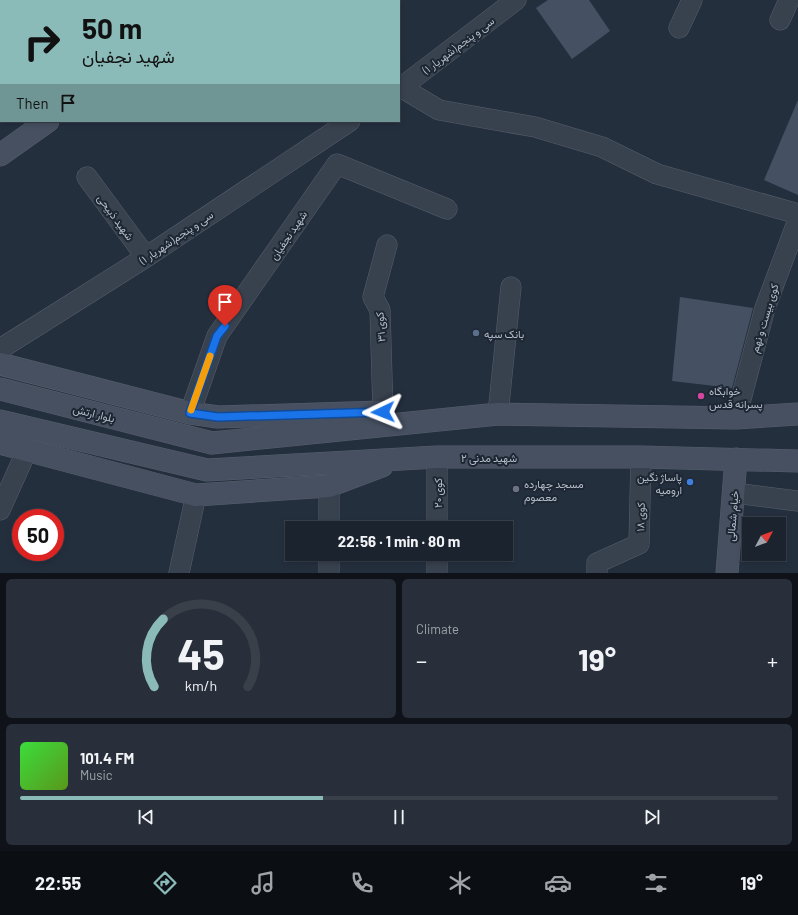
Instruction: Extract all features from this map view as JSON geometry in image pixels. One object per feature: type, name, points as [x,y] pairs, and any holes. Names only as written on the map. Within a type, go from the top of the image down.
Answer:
[{"type":"main road","points":[[0,155],[47,122]]},
{"type":"main road","points":[[0,364],[190,413],[218,417],[383,412],[403,423],[498,414],[736,418],[798,414]]},
{"type":"main road","name":"بلوار ارتش","points":[[0,390],[212,443],[403,423]]},
{"type":"main road","name":"شهید مدنی ۲","points":[[0,421],[207,470],[437,457],[641,457],[798,460]]},
{"type":"main road","points":[[0,443],[196,495],[329,486],[404,458]]},
{"type":"main road","name":"خیام شمالی","points":[[727,573],[736,459]]},
{"type":"street","name":"سی و پنجم(شهریار ۱)","points":[[400,89],[516,0]]},
{"type":"street","points":[[679,28],[692,0]]},
{"type":"street","points":[[780,20],[790,0]]},
{"type":"street","points":[[400,89],[439,110],[535,127],[602,147],[656,174],[798,214]]},
{"type":"street","name":"سی و پنجم(شهریار ۱)","points":[[0,349],[146,258],[349,122]]},
{"type":"street","name":"شهید نجفیان","points":[[190,413],[217,336],[337,164],[447,208]]},
{"type":"street","name":"شهید ذبیحی","points":[[86,177],[146,258]]},
{"type":"street","name":"کوی بیست و نهم","points":[[736,418],[765,308],[798,220]]},
{"type":"street","name":"کوی ۳۱","points":[[383,412],[380,310],[373,297],[387,245]]},
{"type":"street","points":[[498,414],[511,286]]},
{"type":"street","points":[[0,510],[27,450]]},
{"type":"street","name":"کوی ۲۰","points":[[437,457],[437,521]]},
{"type":"street","name":"کوی ۱۸","points":[[597,573],[597,563],[639,544],[641,457]]},
{"type":"street","points":[[329,486],[329,521]]},
{"type":"street","points":[[734,493],[798,500]]},
{"type":"street","points":[[179,573],[196,495]]},
{"type":"street","points":[[329,561],[329,573]]},
{"type":"street","points":[[437,561],[437,573]]},
{"type":"building","points":[[548,0],[589,0],[610,31],[572,59],[536,8]]},
{"type":"building","points":[[798,100],[798,195],[764,180]]},
{"type":"building","points":[[680,297],[753,308],[732,388],[672,381]]},
{"type":"slow traffic","points":[[191,410],[210,356]]},
{"type":"place","name":"بانک سپه","points":[[476,333]]},
{"type":"place","name":"خوابگاە پسرانە قدس","points":[[701,396]]},
{"type":"place","name":"پاساژ نگین ارومیه","points":[[690,482]]},
{"type":"place","name":"مسجد چهارده معصوم","points":[[516,489]]},
{"type":"route","points":[[225,326],[217,336],[190,413],[218,417],[383,412]]}]
